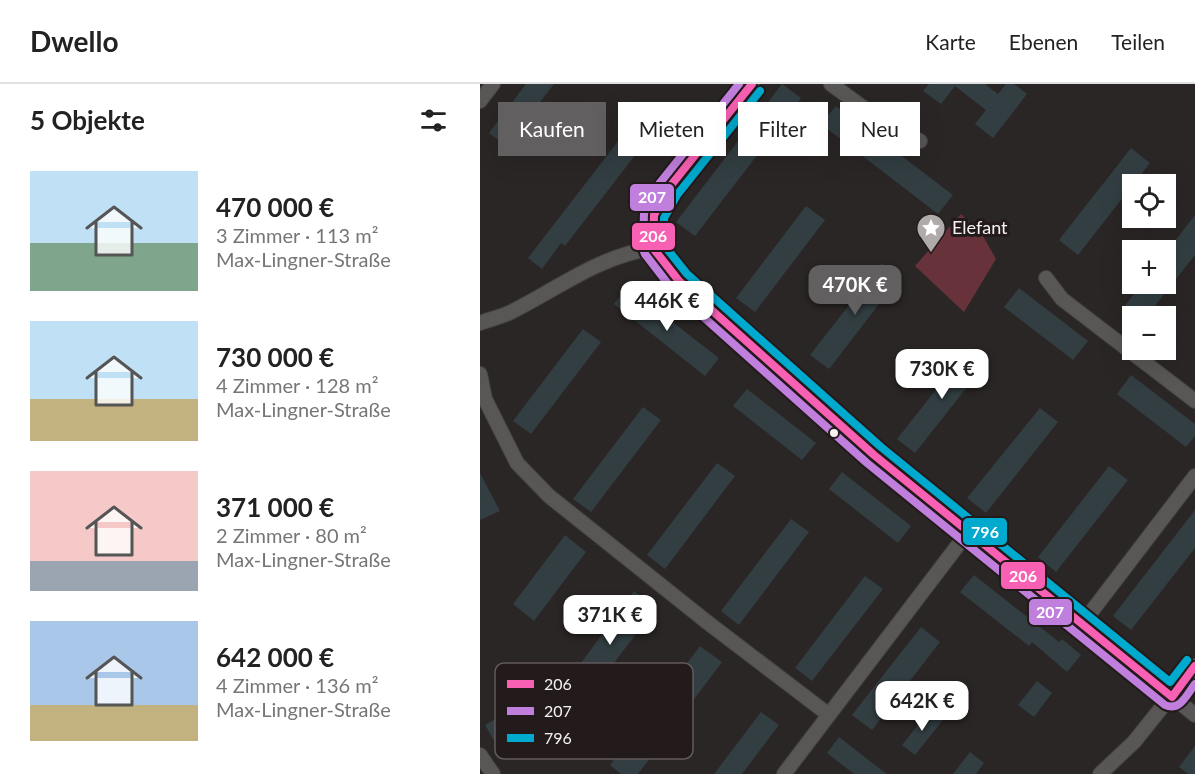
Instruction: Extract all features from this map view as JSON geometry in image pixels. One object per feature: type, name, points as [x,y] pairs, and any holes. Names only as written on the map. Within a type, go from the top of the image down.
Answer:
[{"type":"street","points":[[480,101],[493,84]]},
{"type":"street","points":[[752,84],[668,189],[654,215],[653,248],[679,281],[874,456],[1195,715]]},
{"type":"street","points":[[831,84],[856,102]]},
{"type":"street","points":[[480,323],[509,313],[587,269],[629,252],[653,248]]},
{"type":"street","points":[[1046,278],[1062,299],[1195,401]]},
{"type":"street","points":[[480,374],[485,399],[517,463],[549,496],[707,622],[829,715]]},
{"type":"street","points":[[1082,624],[1195,476]]},
{"type":"street","points":[[784,774],[968,532]]},
{"type":"street","points":[[1100,774],[1134,742],[1195,666]]},
{"type":"street","points":[[480,755],[493,774]]},
{"type":"shaded area","points":[[961,214],[983,236],[996,259],[964,312],[915,266]]},
{"type":"building","points":[[526,84],[554,84],[540,102],[512,102]]},
{"type":"building","points":[[782,84],[801,98],[798,102],[768,102]]},
{"type":"building","points":[[929,84],[985,84],[998,94],[1006,84],[1014,84],[1027,94],[993,138],[975,124],[986,110],[955,86],[941,104],[923,91]]},
{"type":"building","points":[[836,106],[840,109],[840,139],[828,129],[828,116]]},
{"type":"building","points":[[498,121],[498,140],[489,133]]},
{"type":"building","points":[[618,141],[618,156],[634,156],[565,246],[561,243],[542,269],[528,258]]},
{"type":"building","points":[[738,141],[738,156],[756,156],[695,236],[676,222]]},
{"type":"building","points":[[1131,148],[1150,163],[1141,174],[1122,174],[1122,199],[1078,255],[1059,240]]},
{"type":"building","points":[[863,156],[902,156],[953,195],[938,214]]},
{"type":"building","points":[[806,206],[825,220],[755,312],[736,298]]},
{"type":"building","points":[[1195,215],[1195,255],[1176,279],[1176,240]]},
{"type":"building","points":[[882,263],[900,277],[829,369],[810,355]]},
{"type":"building","points":[[627,287],[719,358],[705,376],[614,304]]},
{"type":"building","points":[[1019,288],[1088,341],[1073,360],[1004,307]]},
{"type":"building","points":[[1134,294],[1164,294],[1155,306],[1125,306]]},
{"type":"building","points":[[583,329],[601,342],[531,434],[513,421]]},
{"type":"building","points":[[969,348],[987,362],[915,453],[897,439]]},
{"type":"building","points":[[1131,375],[1195,424],[1195,436],[1186,447],[1117,394]]},
{"type":"building","points":[[747,389],[816,443],[802,460],[733,406]]},
{"type":"building","points":[[643,407],[661,420],[591,512],[573,499]]},
{"type":"building","points":[[1040,408],[1058,422],[986,513],[967,498]]},
{"type":"building","points":[[717,463],[735,476],[665,569],[647,555]]},
{"type":"building","points":[[1109,466],[1128,480],[1056,572],[1038,557]]},
{"type":"building","points":[[842,472],[911,526],[898,543],[829,489]]},
{"type":"building","points":[[480,473],[500,511],[480,520]]},
{"type":"building","points":[[1195,510],[1195,548],[1131,630],[1113,616]]},
{"type":"building","points":[[791,519],[809,532],[739,625],[721,611]]},
{"type":"building","points":[[565,535],[586,552],[534,621],[513,604]]},
{"type":"building","points":[[974,575],[1059,642],[1062,639],[1081,655],[1067,672],[1032,642],[1029,646],[960,592]]},
{"type":"building","points":[[865,576],[883,589],[812,681],[795,668]]},
{"type":"building","points":[[634,591],[656,608],[614,663],[581,663]]},
{"type":"building","points":[[921,627],[940,642],[872,730],[852,715]]},
{"type":"building","points":[[700,646],[722,662],[693,701],[693,663],[687,663]]},
{"type":"building","points":[[1037,681],[1052,693],[1034,717],[1018,705]]},
{"type":"building","points":[[930,710],[943,720],[915,755],[902,745]]},
{"type":"building","points":[[761,712],[779,725],[742,774],[714,774]]},
{"type":"building","points":[[495,719],[495,742],[485,725]]},
{"type":"building","points":[[839,737],[887,774],[854,774],[827,753]]},
{"type":"building","points":[[1195,746],[1195,774],[1188,774],[1179,767]]},
{"type":"building","points":[[970,752],[984,763],[976,774],[953,774]]},
{"type":"building","points":[[615,759],[649,759],[638,774],[621,774],[610,765]]},
{"type":"transit line","name":"207","points":[[739,84],[659,184],[644,213],[643,249],[645,254],[672,289],[867,463],[1165,705],[1170,707],[1179,704],[1195,684]]},
{"type":"transit line","name":"206","points":[[752,84],[668,189],[654,215],[653,248],[679,281],[874,455],[1172,697],[1195,666]]},
{"type":"transit line","name":"796","points":[[760,91],[677,195],[664,218],[664,245],[687,274],[881,447],[1170,682],[1187,660]]},
{"type":"place","name":"Elefant","points":[[931,254]]}]
